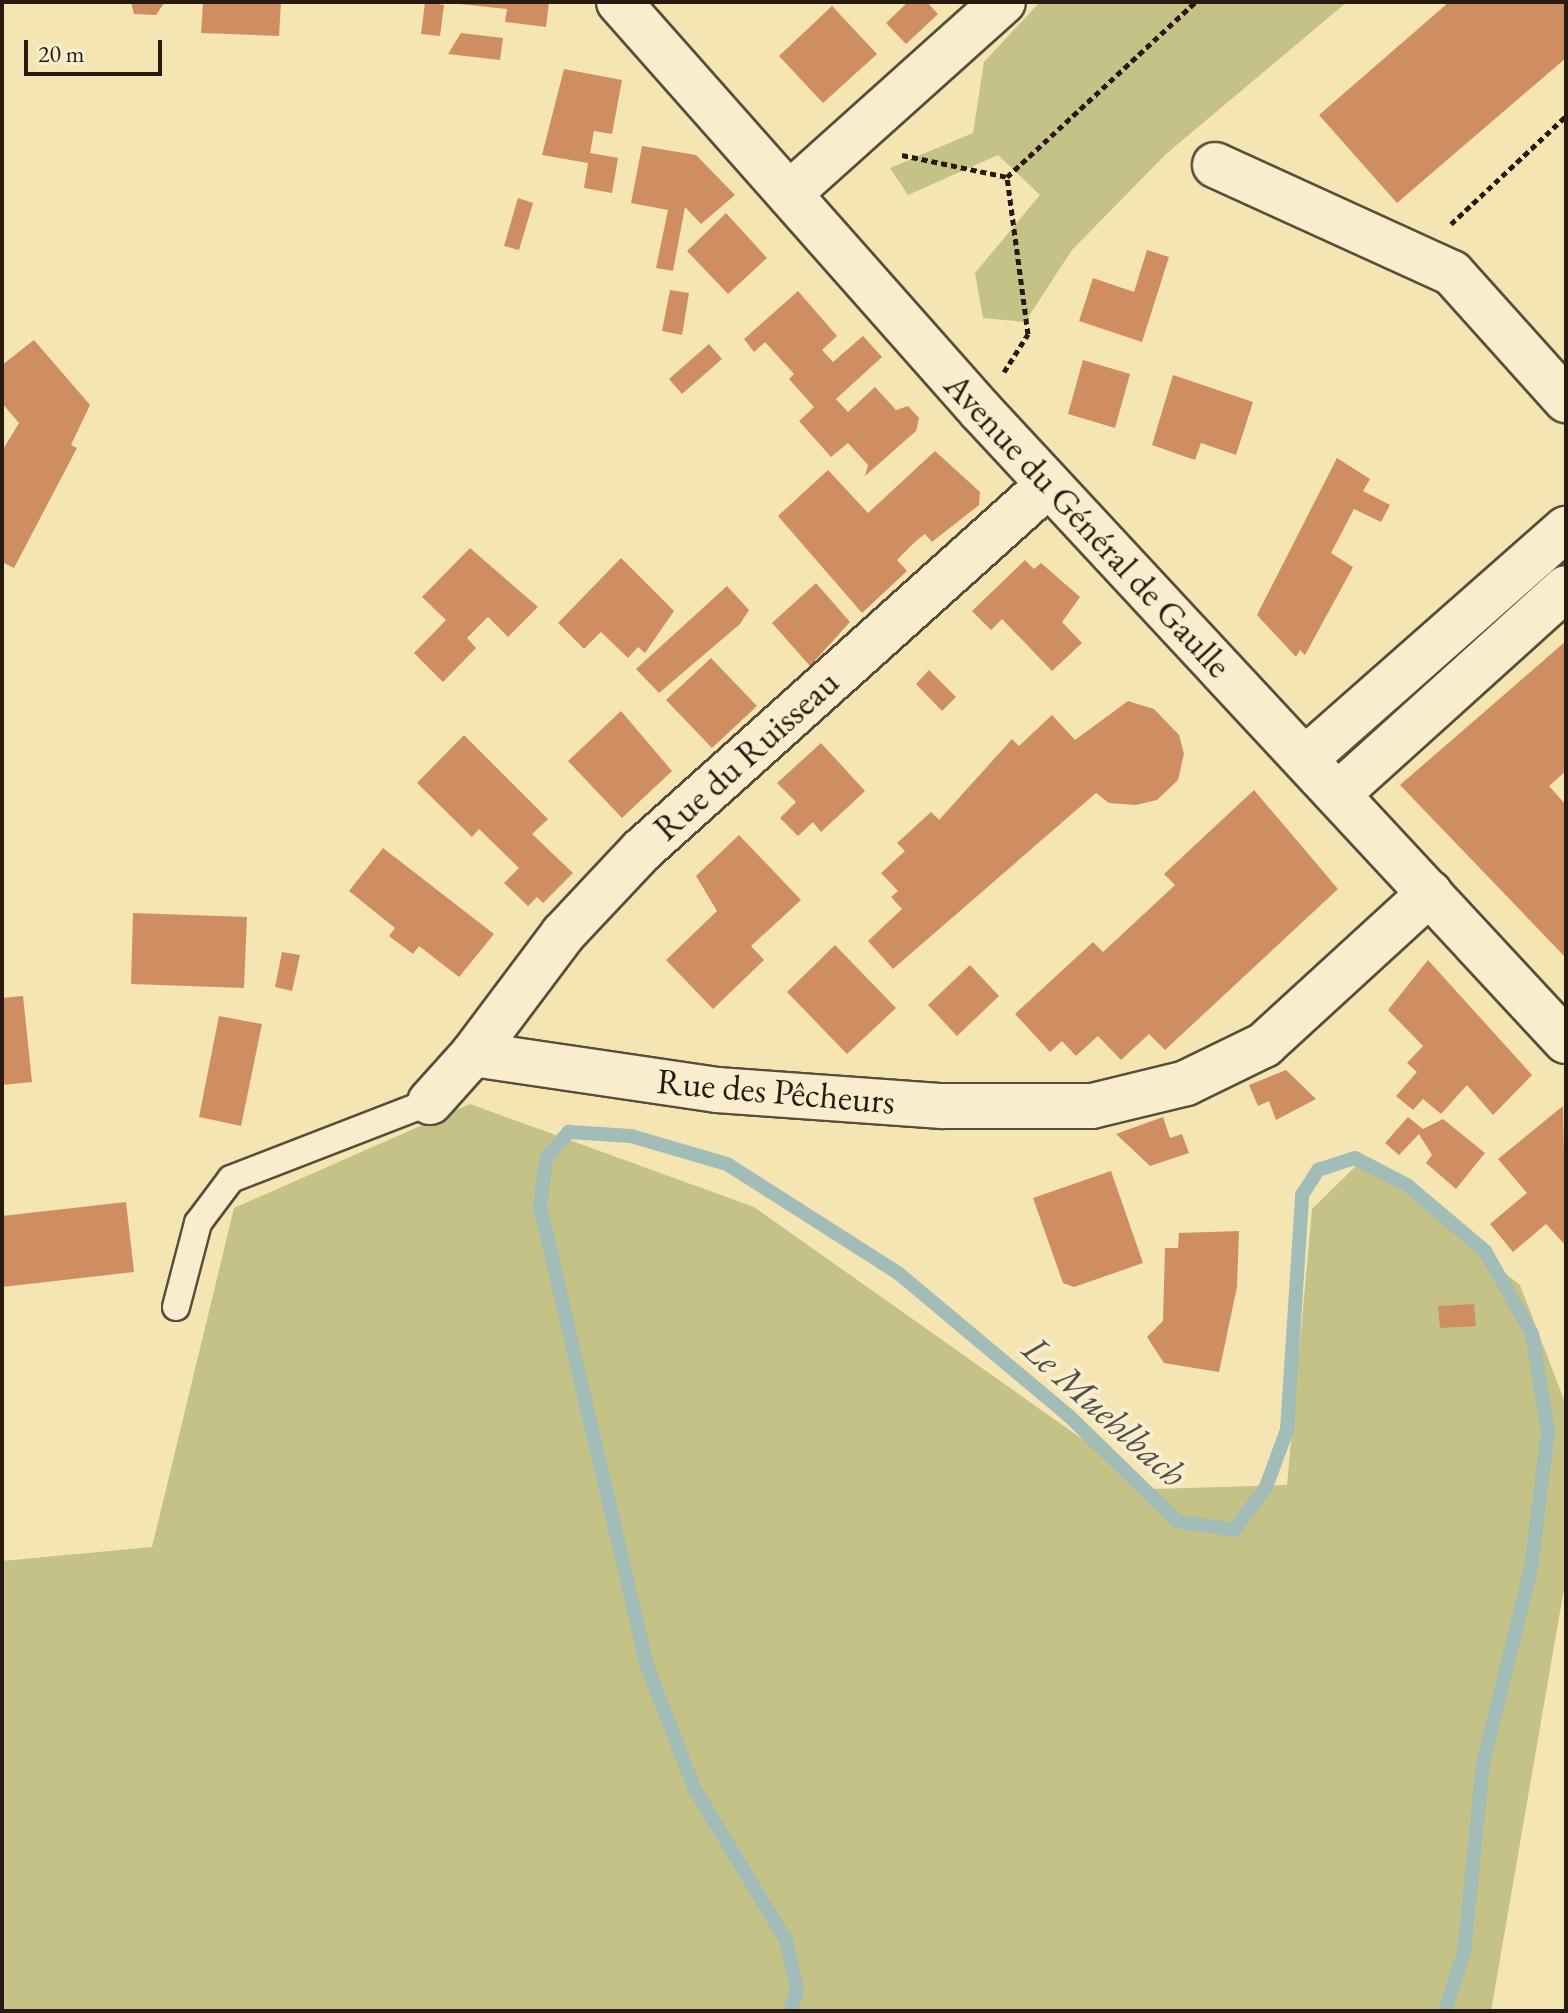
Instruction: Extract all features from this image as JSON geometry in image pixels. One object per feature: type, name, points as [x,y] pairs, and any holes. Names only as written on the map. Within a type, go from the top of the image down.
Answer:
[{"type":"street","name":"Avenue du Général de Gaulle","points":[[619,2],[980,410],[1566,1041]]},
{"type":"street","points":[[790,193],[851,142],[1003,2]]},
{"type":"street","points":[[1215,165],[1452,273],[1566,400]]},
{"type":"street","name":"Rue du Ruisseau","points":[[473,1054],[563,934],[642,850],[1049,484]]},
{"type":"street","points":[[1305,759],[1566,529]]},
{"type":"street","points":[[1338,794],[1566,588]]},
{"type":"street","name":"Rue des Pêcheurs","points":[[473,1054],[717,1090],[942,1106],[1092,1106],[1186,1083],[1264,1045],[1430,893]]},
{"type":"street","points":[[430,1102],[473,1054]]},
{"type":"lane","points":[[176,1307],[198,1223],[231,1179],[430,1102]]},
{"type":"path","points":[[1007,177],[1195,2]]},
{"type":"path","points":[[1433,264],[1457,212],[1566,116]]},
{"type":"path","points":[[851,142],[1007,177]]},
{"type":"path","points":[[980,410],[1028,334],[1007,177]]},
{"type":"shaded area","points":[[1040,2],[1347,2],[1166,154],[1072,250],[1025,322],[983,318],[975,273],[1040,195],[998,155],[908,195],[890,168],[973,133],[984,62]]},
{"type":"shaded area","points":[[470,1104],[754,1207],[1153,1489],[1287,1485],[1312,1209],[1363,1159],[1520,1285],[1566,1405],[1566,1577],[1491,2011],[2,2011],[2,1561],[152,1547],[234,1208]]},
{"type":"building","points":[[131,2],[165,2],[156,15],[134,14]]},
{"type":"building","points":[[203,2],[281,2],[279,36],[201,33]]},
{"type":"building","points":[[425,2],[444,5],[440,36],[421,34]]},
{"type":"building","points":[[549,2],[546,27],[505,22],[507,9],[459,4]]},
{"type":"building","points":[[908,2],[927,2],[938,14],[906,44],[886,23]]},
{"type":"building","points":[[1449,2],[1565,2],[1566,58],[1397,203],[1319,115]]},
{"type":"building","points":[[832,6],[877,54],[823,103],[779,56]]},
{"type":"building","points":[[461,33],[503,38],[500,60],[448,54]]},
{"type":"building","points":[[564,69],[622,80],[612,134],[594,131],[590,153],[618,158],[612,193],[584,188],[588,163],[542,155]]},
{"type":"building","points":[[642,146],[696,155],[735,195],[701,224],[685,207],[673,271],[656,268],[668,210],[631,203]]},
{"type":"building","points":[[518,198],[533,203],[519,250],[504,246]]},
{"type":"building","points":[[726,213],[767,258],[728,294],[687,251]]},
{"type":"building","points":[[1147,250],[1169,257],[1142,342],[1079,321],[1093,278],[1134,292]]},
{"type":"building","points":[[670,290],[689,293],[682,335],[662,331]]},
{"type":"building","points":[[798,291],[837,336],[822,350],[833,362],[863,336],[882,357],[836,399],[848,412],[875,387],[896,410],[908,406],[919,418],[916,431],[865,476],[868,465],[848,443],[831,457],[799,421],[814,407],[789,379],[794,374],[765,342],[754,352],[744,339]]},
{"type":"building","points":[[34,340],[90,405],[71,445],[77,448],[14,568],[2,562],[2,451],[19,423],[2,403],[2,365]]},
{"type":"building","points":[[709,344],[722,359],[682,394],[669,379]]},
{"type":"building","points":[[1083,360],[1130,374],[1115,428],[1068,414]]},
{"type":"building","points":[[1173,375],[1253,402],[1236,455],[1201,443],[1195,460],[1152,445]]},
{"type":"building","points":[[935,451],[980,492],[979,505],[932,542],[925,534],[916,541],[897,560],[907,571],[862,613],[778,516],[828,470],[868,513]]},
{"type":"building","points":[[1337,458],[1370,479],[1363,491],[1390,505],[1381,522],[1354,509],[1331,553],[1353,567],[1305,655],[1300,650],[1296,657],[1257,615]]},
{"type":"building","points":[[470,548],[538,607],[508,637],[488,617],[467,638],[476,648],[443,682],[414,653],[446,620],[422,597]]},
{"type":"building","points":[[621,558],[674,611],[645,653],[638,647],[628,658],[601,632],[584,649],[558,623]]},
{"type":"building","points":[[1025,560],[1034,569],[1041,563],[1080,597],[1062,622],[1082,643],[1052,671],[1002,619],[991,630],[972,611]]},
{"type":"building","points":[[816,583],[850,622],[810,666],[772,623]]},
{"type":"building","points":[[727,586],[749,610],[740,624],[659,693],[636,669]]},
{"type":"building","points":[[1566,641],[1566,771],[1549,786],[1566,805],[1566,958],[1400,785]]},
{"type":"building","points":[[711,658],[757,706],[712,748],[666,700]]},
{"type":"building","points":[[929,670],[956,697],[942,711],[916,684]]},
{"type":"building","points":[[1128,701],[1154,709],[1179,735],[1184,754],[1178,780],[1157,800],[1136,805],[1109,803],[1096,793],[893,969],[868,941],[902,909],[891,897],[898,891],[881,873],[905,851],[897,843],[931,812],[939,820],[1012,739],[1019,746],[1052,715],[1075,740]]},
{"type":"building","points":[[621,711],[672,771],[622,818],[568,761]]},
{"type":"building","points":[[464,735],[548,819],[532,834],[573,873],[543,903],[537,897],[528,906],[504,883],[519,868],[479,829],[472,837],[417,783]]},
{"type":"building","points":[[821,743],[865,791],[821,832],[813,822],[798,836],[780,818],[796,802],[777,783]]},
{"type":"building","points":[[1254,790],[1338,889],[1165,1050],[1149,1034],[1121,1060],[1098,1036],[1076,1056],[1062,1041],[1050,1052],[1015,1014],[1093,942],[1103,952],[1175,885],[1164,874]]},
{"type":"building","points":[[739,835],[801,900],[751,946],[764,960],[713,1009],[666,960],[717,911],[696,876]]},
{"type":"building","points":[[383,848],[494,934],[459,977],[419,946],[413,954],[389,936],[395,928],[349,891]]},
{"type":"building","points":[[133,913],[247,917],[244,988],[131,984]]},
{"type":"building","points":[[835,945],[896,1008],[847,1054],[787,992]]},
{"type":"building","points":[[282,952],[300,955],[292,991],[275,987]]},
{"type":"building","points":[[1428,960],[1532,1075],[1493,1115],[1467,1085],[1441,1114],[1423,1099],[1413,1110],[1396,1096],[1417,1072],[1407,1063],[1423,1046],[1388,1010]]},
{"type":"building","points":[[970,965],[999,996],[957,1036],[928,1005]]},
{"type":"building","points":[[23,996],[32,1082],[2,1085],[2,998]]},
{"type":"building","points":[[219,1016],[262,1024],[241,1126],[199,1117]]},
{"type":"building","points":[[1286,1070],[1316,1099],[1276,1120],[1269,1101],[1258,1106],[1249,1085]]},
{"type":"building","points":[[1563,1106],[1566,1246],[1546,1224],[1513,1252],[1490,1224],[1527,1193],[1498,1159]]},
{"type":"building","points":[[1163,1117],[1170,1138],[1182,1134],[1189,1153],[1150,1166],[1116,1134]]},
{"type":"building","points":[[1408,1117],[1423,1129],[1443,1119],[1485,1153],[1456,1189],[1426,1163],[1432,1155],[1419,1134],[1399,1155],[1385,1143]]},
{"type":"building","points":[[1111,1171],[1143,1263],[1074,1287],[1063,1283],[1033,1198]]},
{"type":"building","points":[[126,1202],[134,1272],[2,1287],[2,1216]]},
{"type":"building","points":[[1239,1231],[1237,1287],[1219,1372],[1164,1363],[1147,1337],[1163,1321],[1165,1248],[1178,1248],[1179,1233]]},
{"type":"building","points":[[1474,1304],[1476,1326],[1440,1328],[1438,1306]]},
{"type":"waterway","name":"Le Muehlbach","points":[[790,2011],[797,1989],[786,1940],[695,1790],[647,1666],[540,1205],[546,1158],[569,1132],[631,1136],[727,1164],[898,1273],[1069,1416],[1177,1521],[1234,1530],[1266,1487],[1287,1430],[1302,1195],[1318,1170],[1355,1158],[1407,1185],[1485,1251],[1532,1334],[1548,1431],[1531,1568],[1483,1763],[1464,1952],[1445,2011]]}]
